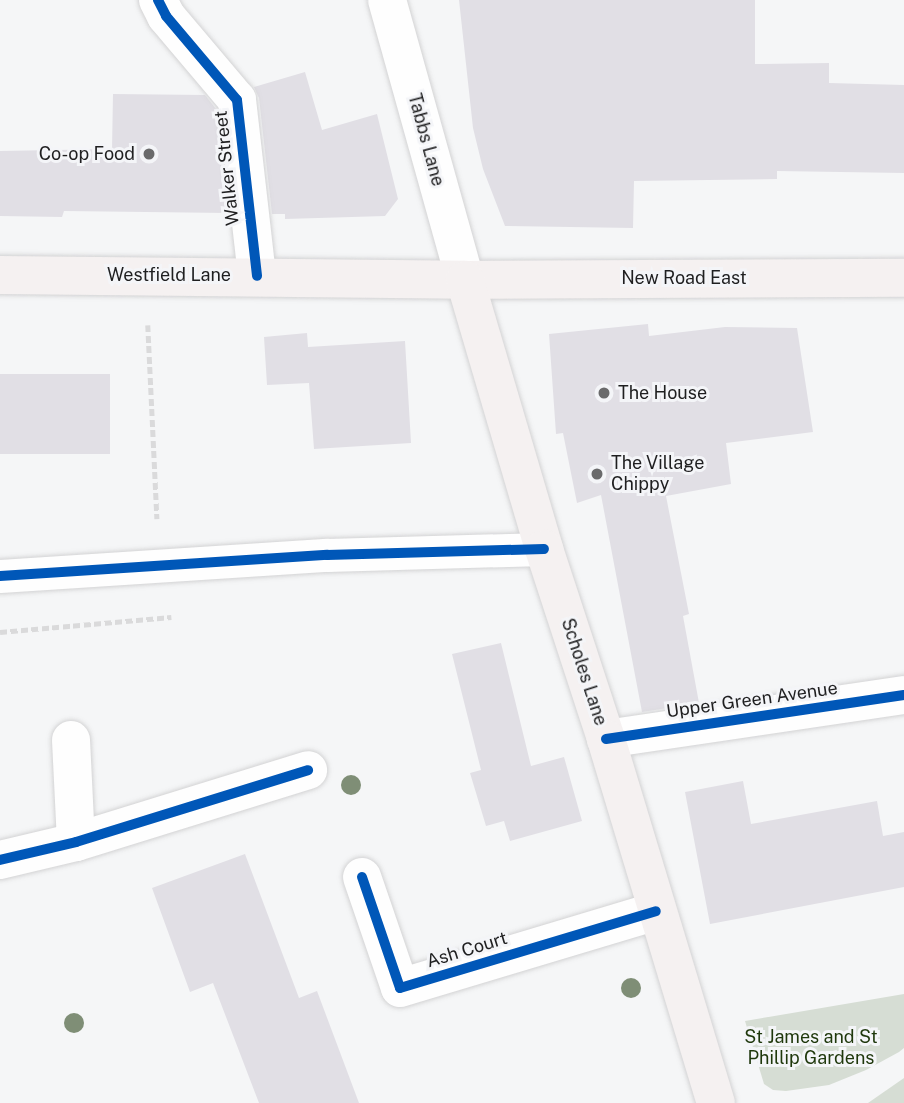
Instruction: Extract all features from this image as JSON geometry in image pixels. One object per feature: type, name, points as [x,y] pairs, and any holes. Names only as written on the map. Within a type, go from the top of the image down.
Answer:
[{"type":"main road","name":"Westfield Lane","points":[[0,275],[465,280]]},
{"type":"main road","name":"New Road East","points":[[465,280],[904,278]]},
{"type":"main road","name":"Scholes Lane","points":[[465,280],[544,549],[606,739],[716,1103]]},
{"type":"street","name":"Walker Street","points":[[158,0],[166,16],[237,100],[257,276]]},
{"type":"street","name":"Tabbs Lane","points":[[387,0],[465,280]]},
{"type":"street","name":"Upper Green Avenue","points":[[606,739],[904,695]]},
{"type":"street","points":[[71,740],[76,842]]},
{"type":"street","points":[[0,860],[76,842],[308,770]]},
{"type":"street","name":"Ash Court","points":[[362,877],[400,988],[656,911]]},
{"type":"lane","points":[[0,576],[327,555],[544,549]]},
{"type":"path","points":[[148,321],[157,526]]},
{"type":"path","points":[[0,632],[171,617]]},
{"type":"green space","name":"St James and St Phillip Gardens","points":[[904,994],[904,1048],[899,1052],[866,1070],[829,1085],[786,1091],[773,1090],[764,1084],[745,1021]]},
{"type":"green space","name":"St James and St Phillip Gardens","points":[[904,1078],[904,1103],[868,1103]]},
{"type":"building","points":[[459,0],[755,0],[755,64],[829,63],[829,83],[904,85],[904,173],[777,171],[777,179],[634,181],[633,228],[505,226],[483,169],[473,128]]},
{"type":"building","points":[[305,72],[322,130],[377,114],[398,199],[385,216],[285,219],[285,214],[272,214],[259,98],[254,87]]},
{"type":"building","points":[[113,94],[205,95],[216,109],[228,213],[64,211],[62,217],[0,216],[0,151],[112,149]]},
{"type":"building","points":[[648,324],[649,336],[725,327],[797,328],[813,432],[726,443],[731,484],[666,496],[689,614],[683,616],[699,703],[642,712],[601,495],[577,503],[563,433],[556,434],[549,334]]},
{"type":"building","points":[[307,333],[308,347],[405,341],[411,443],[314,449],[309,383],[267,385],[264,337]]},
{"type":"building","points":[[0,374],[110,374],[110,454],[0,454]]},
{"type":"building","points":[[501,643],[531,766],[564,757],[582,821],[510,841],[504,821],[486,826],[470,773],[481,770],[452,654]]},
{"type":"building","points":[[743,781],[751,824],[877,801],[883,836],[904,832],[904,887],[710,924],[685,792]]},
{"type":"building","points":[[245,854],[299,998],[317,991],[359,1103],[259,1103],[213,983],[190,992],[152,888]]},
{"type":"cycle path","points":[[158,0],[166,16],[237,100],[257,276]]},
{"type":"cycle path","points":[[0,576],[327,555],[544,549]]},
{"type":"cycle path","points":[[606,739],[904,695]]},
{"type":"cycle path","points":[[0,860],[76,842],[308,770]]},
{"type":"cycle path","points":[[362,877],[400,988],[656,911]]},
{"type":"place","name":"Co-op Food","points":[[149,154]]},
{"type":"place","name":"The House","points":[[604,393]]},
{"type":"place","name":"The Village Chippy","points":[[597,474]]}]
